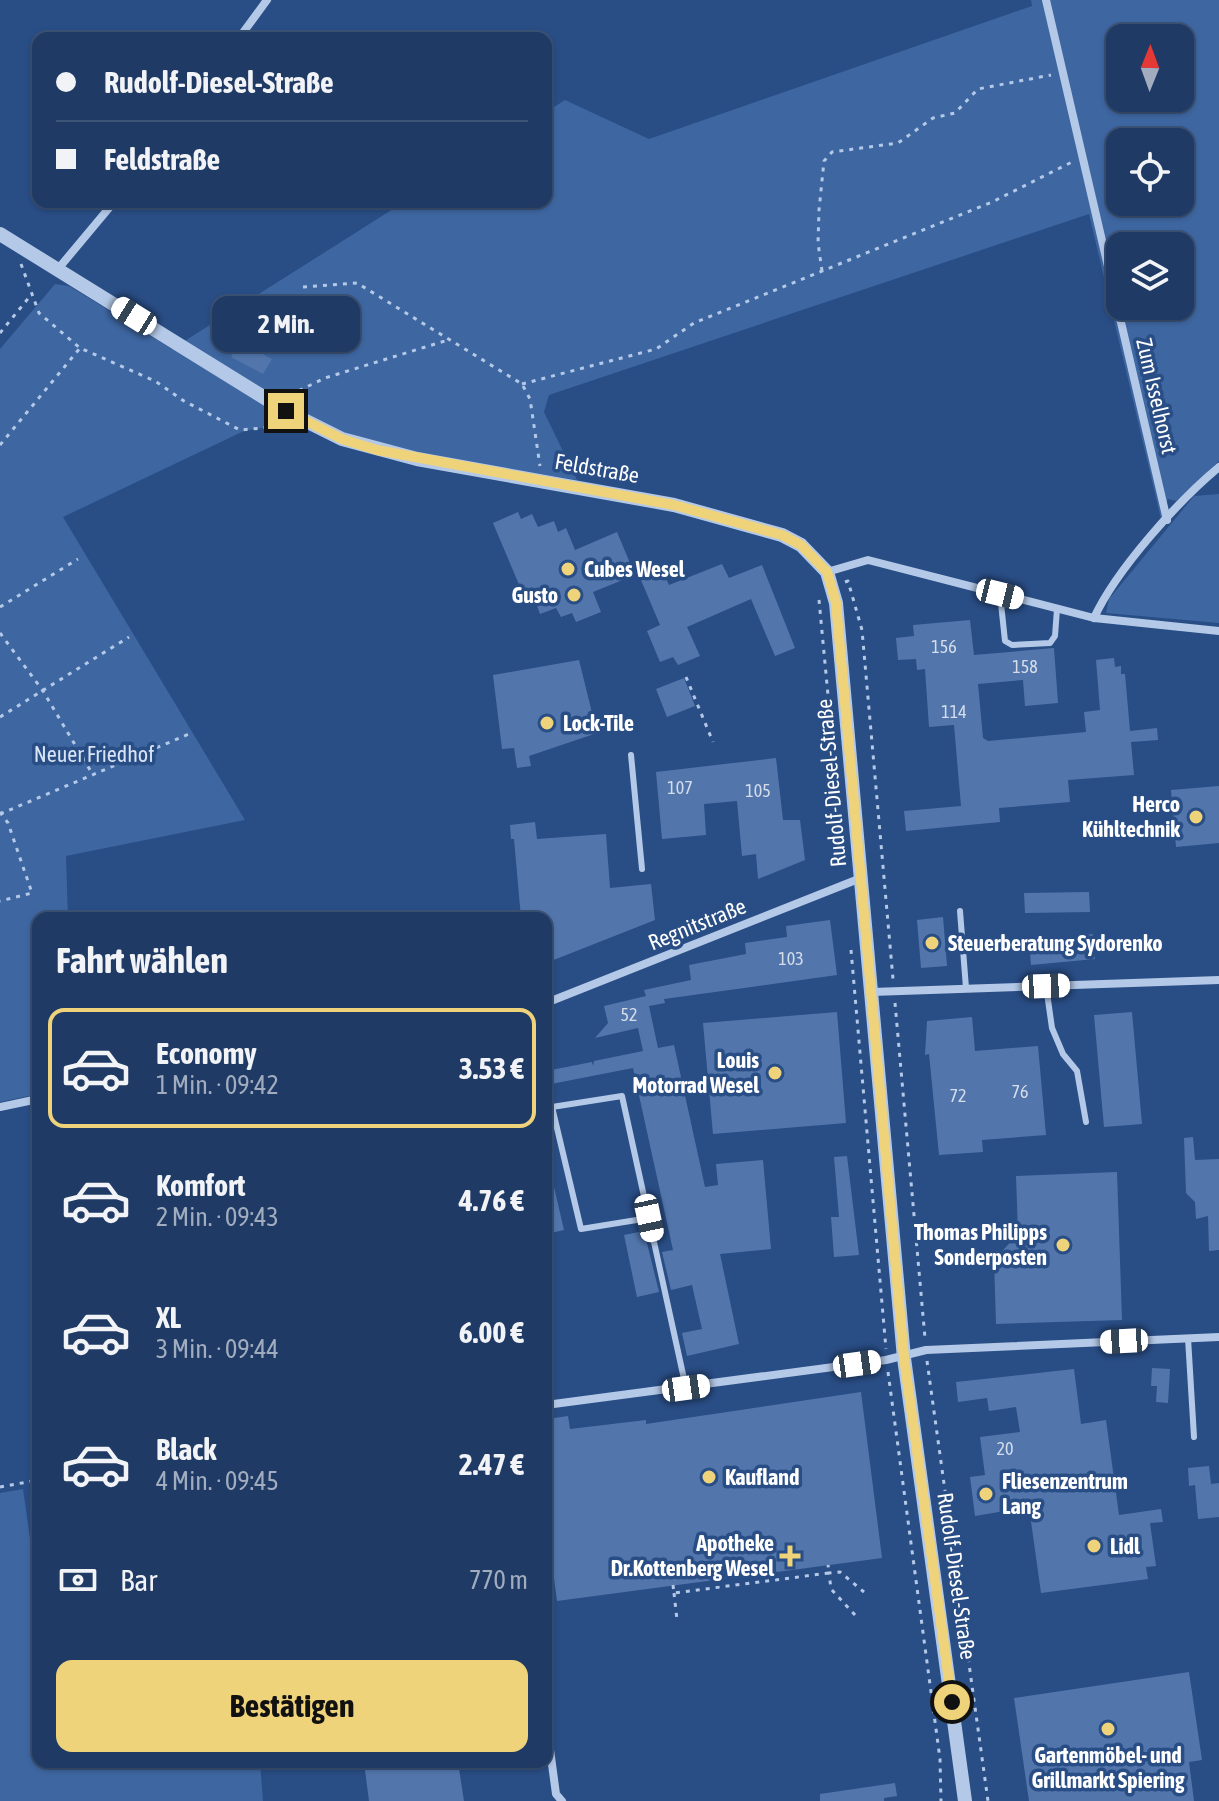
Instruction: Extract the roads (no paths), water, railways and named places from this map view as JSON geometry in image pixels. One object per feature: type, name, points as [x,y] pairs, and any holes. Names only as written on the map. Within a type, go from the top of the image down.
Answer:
[{"type":"street","points":[[243,32],[267,0]]},
{"type":"street","name":"Zum Isselhorst","points":[[1046,0],[1167,520]]},
{"type":"street","points":[[58,269],[109,208]]},
{"type":"street","name":"Feldstraße","points":[[0,234],[286,411],[342,439],[377,450],[674,505],[782,535],[801,545],[830,578]]},
{"type":"street","points":[[1094,618],[1104,597],[1167,520],[1193,489],[1219,467]]},
{"type":"street","points":[[830,578],[868,560],[1094,618],[1219,631]]},
{"type":"street","name":"Rudolf-Diesel-Straße","points":[[830,578],[872,992],[904,1358],[965,1801]]},
{"type":"street","name":"Regnitstraße","points":[[552,1001],[861,878]]},
{"type":"street","points":[[872,992],[1219,980]]},
{"type":"street","points":[[0,1107],[32,1100]]},
{"type":"street","points":[[552,1404],[904,1358],[926,1350],[1219,1337]]},
{"type":"street","points":[[552,1763],[557,1799]]},
{"type":"lane","points":[[1000,594],[1002,633],[1005,641],[1012,645],[1050,643],[1055,636],[1057,609]]},
{"type":"lane","points":[[631,755],[642,869]]},
{"type":"lane","points":[[960,911],[966,988]]},
{"type":"lane","points":[[1046,986],[1052,1028],[1063,1054],[1077,1071],[1086,1122]]},
{"type":"lane","points":[[649,1218],[581,1229],[552,1107],[622,1096],[649,1218],[686,1388]]},
{"type":"lane","points":[[1188,1338],[1194,1437]]},
{"type":"place","name":"Cubes Wesel","points":[[568,569]]},
{"type":"place","name":"Gusto","points":[[574,595]]},
{"type":"place","name":"Lock-Tile","points":[[547,723]]},
{"type":"place","name":"Herco Kühltechnik","points":[[1196,817]]},
{"type":"place","name":"Steuerberatung Sydorenko","points":[[932,943]]},
{"type":"place","name":"Louis Motorrad Wesel","points":[[775,1073]]},
{"type":"place","name":"Thomas Philipps Sonderposten","points":[[1063,1245]]},
{"type":"place","name":"Kaufland","points":[[709,1477]]},
{"type":"place","name":"Fliesenzentrum Lang","points":[[986,1494]]},
{"type":"place","name":"Lidl","points":[[1094,1546]]},
{"type":"place","name":"Apotheke Dr.Kottenberg Wesel","points":[[790,1556]]},
{"type":"place","name":"Gartenmöbel- und Grillmarkt Spiering","points":[[1108,1729]]},
{"type":"park label","name":"Neuer Friedhof","points":[[94,754]]}]
